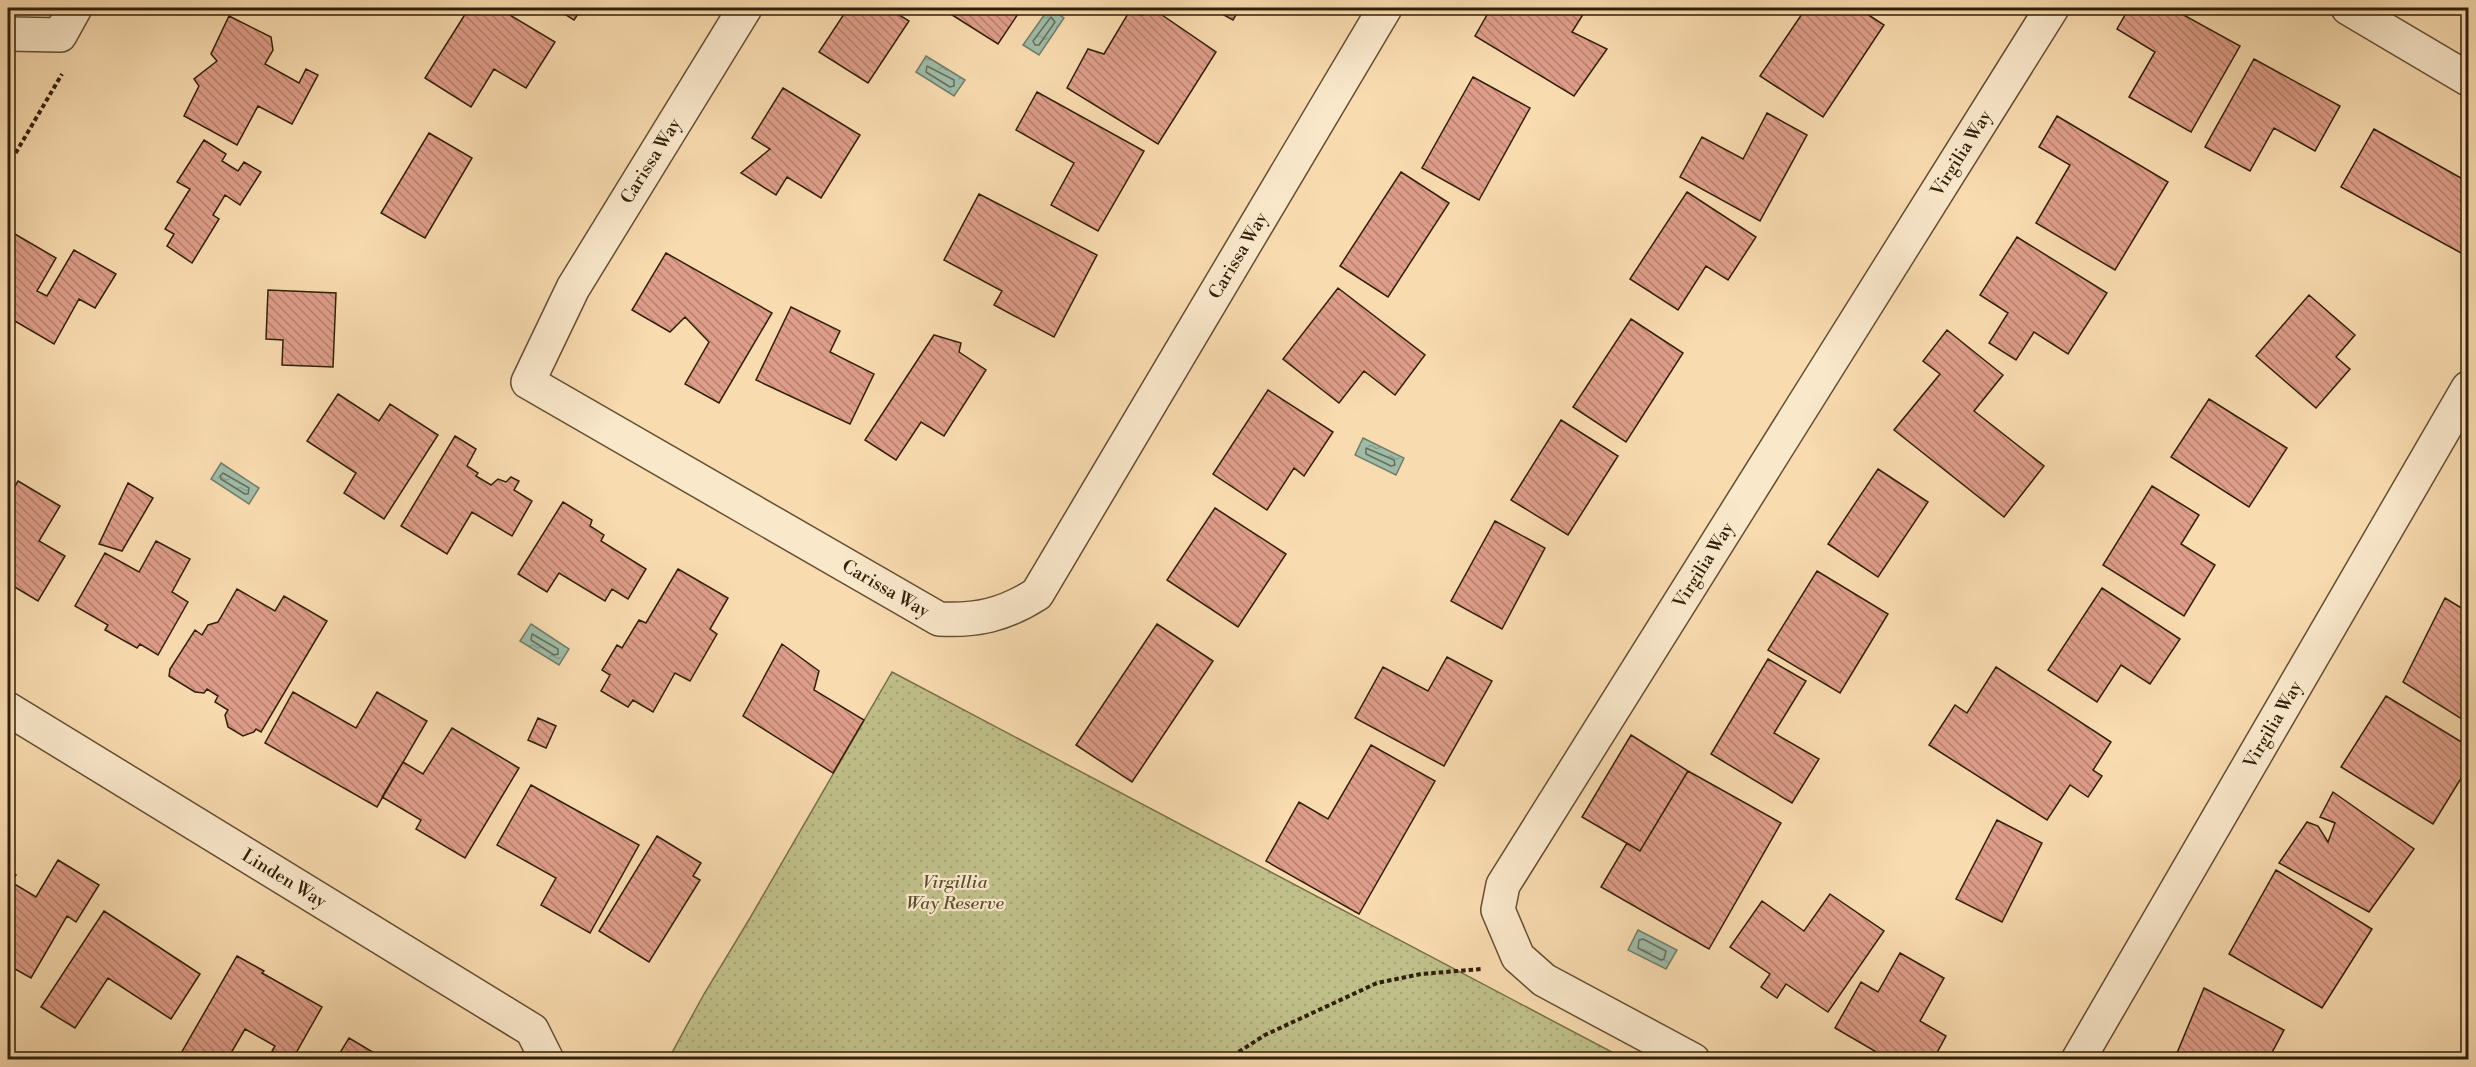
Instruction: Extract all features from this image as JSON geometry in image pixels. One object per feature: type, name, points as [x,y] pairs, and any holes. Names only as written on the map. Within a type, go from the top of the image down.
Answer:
[{"type":"street","name":"Carissa Way","points":[[745,8],[573,288],[528,382],[939,619],[966,620],[1018,606],[1037,594],[1385,8]]},
{"type":"street","name":"Virgilia Way","points":[[1693,1059],[1544,980],[1518,957],[1498,910],[1503,885],[2052,8]]},
{"type":"street","points":[[2348,8],[2469,79]]},
{"type":"street","points":[[8,34],[67,21]]},
{"type":"street","name":"Virgilia Way","points":[[2078,1059],[2469,388]]},
{"type":"street","name":"Linden Way","points":[[8,709],[532,1030],[547,1059]]},
{"type":"path","points":[[8,166],[63,72],[67,21]]},
{"type":"path","points":[[1226,1059],[1265,1035],[1377,983],[1421,974],[1486,969],[1514,949]]},
{"type":"green space","name":"Virgillia Way Reserve","points":[[892,672],[1625,1059],[668,1060],[704,994]]},
{"type":"water","points":[[1049,8],[1064,18],[1039,55],[1023,45]]},
{"type":"water","points":[[926,56],[965,80],[954,96],[916,72]]},
{"type":"water","points":[[1363,438],[1404,458],[1396,475],[1355,455]]},
{"type":"water","points":[[221,463],[259,488],[249,504],[211,479]]},
{"type":"water","points":[[531,624],[569,649],[559,665],[520,641]]},
{"type":"water","points":[[1638,930],[1677,950],[1666,969],[1628,950]]},
{"type":"building","points":[[469,8],[498,8],[555,42],[526,88],[494,69],[471,107],[425,78]]},
{"type":"building","points":[[555,8],[582,8],[574,20]]},
{"type":"building","points":[[848,8],[888,8],[909,21],[868,83],[819,52]]},
{"type":"building","points":[[953,8],[1022,8],[998,44],[949,13]]},
{"type":"building","points":[[1211,8],[1240,8],[1233,20]]},
{"type":"building","points":[[1491,8],[1587,8],[1572,32],[1607,49],[1574,96],[1475,36]]},
{"type":"building","points":[[1806,8],[1858,8],[1884,25],[1823,117],[1760,76]]},
{"type":"building","points":[[2129,8],[2171,8],[2240,46],[2191,132],[2129,97],[2155,52],[2117,29]]},
{"type":"building","points":[[1129,12],[1141,15],[1159,13],[1216,52],[1158,144],[1067,88],[1088,49],[1104,54]]},
{"type":"building","points":[[229,16],[271,37],[273,50],[265,64],[299,83],[306,69],[318,75],[292,124],[258,106],[237,145],[184,116],[199,86],[194,79],[217,61],[211,54]]},
{"type":"building","points":[[2254,59],[2340,106],[2315,151],[2274,128],[2250,171],[2205,147]]},
{"type":"building","points":[[1473,77],[1530,108],[1479,200],[1422,168]]},
{"type":"building","points":[[783,88],[860,135],[821,198],[787,177],[776,195],[741,173],[770,149],[752,138]]},
{"type":"building","points":[[1037,92],[1144,151],[1098,231],[1051,205],[1074,163],[1016,130]]},
{"type":"building","points":[[1767,113],[1807,135],[1760,221],[1680,177],[1702,137],[1743,159]]},
{"type":"building","points":[[2057,116],[2168,182],[2115,270],[2036,223],[2070,165],[2039,147]]},
{"type":"building","points":[[2374,129],[2468,182],[2468,240],[2461,253],[2341,187]]},
{"type":"building","points":[[429,133],[472,158],[425,238],[381,213]]},
{"type":"building","points":[[204,140],[226,154],[222,161],[238,171],[244,162],[261,172],[240,205],[225,195],[213,215],[219,219],[192,263],[167,246],[174,234],[165,229],[190,189],[177,182]]},
{"type":"building","points":[[1401,172],[1449,203],[1388,297],[1340,266]]},
{"type":"building","points":[[1687,192],[1756,237],[1728,280],[1706,266],[1678,310],[1630,279]]},
{"type":"building","points":[[979,194],[1097,255],[1054,337],[994,305],[1002,291],[944,260]]},
{"type":"building","points":[[8,230],[56,258],[37,291],[47,296],[74,250],[116,274],[95,308],[79,299],[54,344],[8,317]]},
{"type":"building","points":[[2017,237],[2107,293],[2068,354],[2034,332],[2016,360],[1989,343],[2008,313],[1980,295]]},
{"type":"building","points":[[666,253],[772,313],[719,403],[685,384],[709,342],[685,317],[670,332],[632,310]]},
{"type":"building","points":[[1338,288],[1425,355],[1395,395],[1364,371],[1339,403],[1283,359]]},
{"type":"building","points":[[268,290],[336,293],[333,367],[282,365],[283,340],[266,339]]},
{"type":"building","points":[[2309,295],[2355,335],[2336,357],[2350,369],[2316,408],[2256,356]]},
{"type":"building","points":[[791,307],[840,331],[830,352],[874,374],[850,424],[756,380]]},
{"type":"building","points":[[1631,319],[1683,353],[1626,442],[1573,407]]},
{"type":"building","points":[[1947,330],[2003,375],[1974,411],[2044,466],[2004,517],[1894,430],[1940,374],[1923,361]]},
{"type":"building","points":[[934,335],[961,343],[959,352],[986,370],[944,436],[921,422],[896,460],[865,440]]},
{"type":"building","points":[[1268,390],[1333,432],[1304,476],[1294,468],[1267,510],[1213,474]]},
{"type":"building","points":[[338,394],[379,421],[390,404],[438,435],[384,519],[344,493],[356,473],[307,441]]},
{"type":"building","points":[[2209,399],[2287,448],[2249,507],[2171,457]]},
{"type":"building","points":[[1561,420],[1618,456],[1568,535],[1511,500]]},
{"type":"building","points":[[455,436],[476,449],[467,466],[478,473],[476,476],[491,485],[498,479],[506,482],[511,477],[519,481],[514,490],[532,501],[512,536],[472,512],[447,554],[401,526]]},
{"type":"building","points":[[1878,469],[1928,502],[1878,577],[1828,544]]},
{"type":"building","points":[[18,481],[60,506],[39,541],[65,556],[38,601],[8,583],[8,498]]},
{"type":"building","points":[[128,483],[153,498],[122,551],[99,544]]},
{"type":"building","points":[[2152,486],[2199,515],[2181,544],[2215,565],[2184,616],[2103,565]]},
{"type":"building","points":[[563,502],[592,520],[590,526],[604,535],[601,541],[646,569],[628,599],[612,589],[605,601],[559,573],[547,592],[518,574]]},
{"type":"building","points":[[1215,508],[1286,554],[1238,627],[1167,580]]},
{"type":"building","points":[[1495,521],[1545,548],[1502,629],[1451,601]]},
{"type":"building","points":[[156,541],[190,559],[172,592],[188,602],[158,655],[140,644],[137,648],[105,630],[108,625],[75,606],[105,553],[139,572]]},
{"type":"building","points":[[678,569],[728,598],[710,629],[717,634],[690,681],[675,673],[653,712],[633,700],[628,707],[601,691],[610,675],[602,670],[617,645],[622,648],[639,620],[646,623]]},
{"type":"building","points":[[1817,571],[1888,614],[1840,693],[1768,650]]},
{"type":"building","points":[[2102,588],[2180,639],[2150,684],[2121,665],[2097,702],[2048,670]]},
{"type":"building","points":[[237,589],[275,611],[284,596],[327,621],[261,732],[256,729],[243,736],[228,727],[225,715],[228,710],[215,702],[218,696],[207,689],[204,693],[195,692],[169,676],[170,669],[195,630],[202,635],[208,625],[218,622]]},
{"type":"building","points":[[2445,598],[2468,612],[2468,621],[2461,632],[2468,636],[2468,723],[2403,682]]},
{"type":"building","points":[[1157,624],[1213,661],[1132,782],[1076,745]]},
{"type":"building","points":[[782,644],[819,671],[814,690],[864,720],[833,773],[743,716]]},
{"type":"building","points":[[1447,657],[1492,681],[1444,766],[1355,718],[1383,667],[1428,691]]},
{"type":"building","points":[[1768,659],[1806,681],[1774,733],[1819,759],[1792,803],[1711,754]]},
{"type":"building","points":[[1996,667],[2111,742],[2093,770],[2102,776],[2088,797],[2070,785],[2047,820],[1929,745],[1955,705],[1967,713]]},
{"type":"building","points":[[293,692],[356,728],[377,692],[427,721],[377,807],[265,743]]},
{"type":"building","points":[[2386,696],[2468,746],[2468,767],[2433,824],[2341,767]]},
{"type":"building","points":[[538,718],[556,726],[546,748],[528,740]]},
{"type":"building","points":[[452,728],[519,768],[465,858],[416,829],[421,820],[382,797],[403,762],[423,774]]},
{"type":"building","points":[[1631,735],[1688,771],[1640,851],[1582,817]]},
{"type":"building","points":[[1371,745],[1435,781],[1359,914],[1266,861],[1299,802],[1328,819]]},
{"type":"building","points":[[1688,771],[1781,823],[1709,949],[1601,887],[1627,843],[1640,851]]},
{"type":"building","points":[[531,785],[639,845],[590,933],[541,905],[556,878],[497,845]]},
{"type":"building","points":[[2333,792],[2414,849],[2369,912],[2279,863],[2307,822],[2318,826],[2328,842],[2335,823],[2320,817]]},
{"type":"building","points":[[1997,820],[2042,843],[2002,922],[1956,899]]},
{"type":"building","points":[[657,836],[701,863],[693,876],[700,880],[649,962],[599,931]]},
{"type":"building","points":[[58,860],[99,885],[76,922],[67,916],[31,978],[8,965],[8,870],[16,875],[11,882],[36,897]]},
{"type":"building","points":[[2276,870],[2372,929],[2322,1008],[2229,954]]},
{"type":"building","points":[[1830,894],[1884,931],[1828,1012],[1786,984],[1777,998],[1761,987],[1770,974],[1730,947],[1762,901],[1804,931]]},
{"type":"building","points":[[104,911],[200,974],[171,1019],[108,978],[75,1028],[41,1007]]},
{"type":"building","points":[[1900,953],[1944,978],[1920,1021],[1946,1036],[1933,1060],[1890,1060],[1835,1028],[1861,982],[1878,992]]},
{"type":"building","points":[[237,956],[322,1007],[292,1060],[287,1060],[272,1051],[275,1046],[245,1029],[227,1060],[188,1060],[180,1055]]},
{"type":"building","points":[[2204,988],[2284,1030],[2268,1060],[2190,1060],[2177,1053]]},
{"type":"building","points":[[349,1038],[386,1060],[344,1060],[338,1056]]}]
